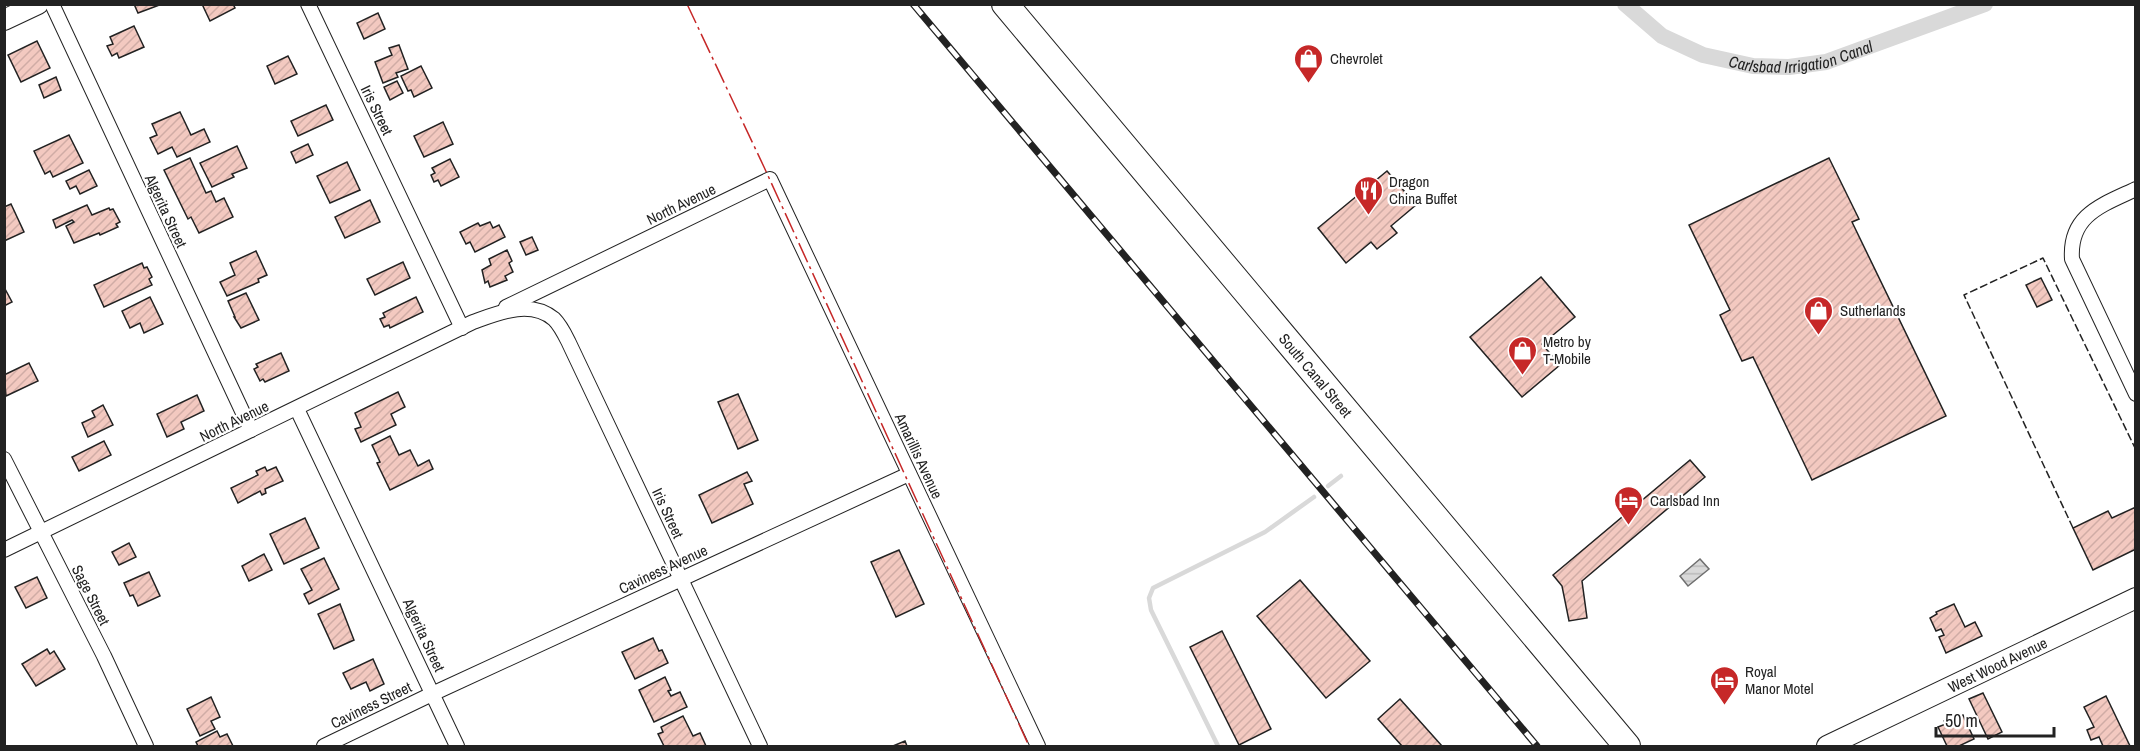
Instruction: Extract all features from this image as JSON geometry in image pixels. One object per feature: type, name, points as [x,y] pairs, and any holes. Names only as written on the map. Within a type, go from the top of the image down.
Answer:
[{"type":"highway","name":"South Canal Street","points":[[1005,4],[1627,747]]},
{"type":"street","points":[[4,20],[38,4]]},
{"type":"street","name":"Algerita Street","points":[[52,4],[251,430]]},
{"type":"street","name":"Iris Street","points":[[308,4],[462,328]]},
{"type":"street","name":"North Avenue","points":[[4,550],[770,180]]},
{"type":"street","name":"Amarillis Avenue","points":[[770,180],[1038,747]]},
{"type":"street","points":[[2135,394],[2072,259],[2071,249],[2073,239],[2090,211],[2136,189]]},
{"type":"street","name":"North Avenue","points":[[477,321],[512,309],[531,309]]},
{"type":"street","name":"Iris Street","points":[[531,309],[553,318],[560,326],[760,747]]},
{"type":"street","name":"Algerita Street","points":[[297,409],[457,747]]},
{"type":"street","name":"Sage Street","points":[[4,459],[104,656],[146,747]]},
{"type":"street","name":"Caviness Avenue","points":[[432,694],[909,474]]},
{"type":"street","name":"West Wood Avenue","points":[[1827,747],[2136,598]]},
{"type":"street","name":"Caviness Street","points":[[324,747],[432,694]]},
{"type":"shaded area","points":[[1700,559],[1709,569],[1688,586],[1680,576]]},
{"type":"building","points":[[134,4],[162,4],[138,13]]},
{"type":"building","points":[[202,4],[233,4],[235,8],[210,21]]},
{"type":"building","points":[[378,13],[385,29],[364,39],[357,23]]},
{"type":"building","points":[[134,26],[144,47],[119,58],[117,53],[112,56],[107,46],[113,44],[110,37]]},
{"type":"building","points":[[37,41],[50,68],[21,82],[8,55]]},
{"type":"building","points":[[399,45],[408,69],[396,73],[398,77],[383,83],[375,62],[392,55],[389,48]]},
{"type":"building","points":[[288,56],[297,74],[275,84],[267,66]]},
{"type":"building","points":[[421,66],[432,88],[414,97],[411,90],[408,91],[401,76]]},
{"type":"building","points":[[56,77],[61,90],[44,98],[39,85]]},
{"type":"building","points":[[397,81],[403,93],[390,100],[384,87]]},
{"type":"building","points":[[326,105],[333,120],[298,136],[291,121]]},
{"type":"building","points":[[180,112],[191,135],[204,129],[210,142],[177,157],[172,147],[158,154],[150,138],[157,135],[152,124]]},
{"type":"building","points":[[443,122],[453,144],[424,157],[414,136]]},
{"type":"building","points":[[69,135],[83,163],[53,177],[50,171],[45,174],[34,151]]},
{"type":"building","points":[[308,144],[313,155],[296,163],[291,152]]},
{"type":"building","points":[[237,146],[247,168],[232,174],[234,177],[212,187],[200,163]]},
{"type":"building","points":[[190,158],[206,193],[211,191],[216,202],[224,198],[233,217],[199,233],[191,217],[188,219],[164,170]]},
{"type":"building","name":"Sutherlands","points":[[1829,158],[1859,219],[1852,222],[1946,416],[1812,480],[1753,357],[1742,361],[1720,315],[1730,310],[1689,225]]},
{"type":"building","points":[[450,159],[459,177],[441,186],[438,180],[434,182],[431,175],[435,173],[432,168]]},
{"type":"building","points":[[347,162],[360,190],[330,203],[317,176]]},
{"type":"building","points":[[89,170],[97,186],[80,194],[76,186],[70,189],[66,181]]},
{"type":"building","name":"Dragon China Buffet","points":[[1387,171],[1416,205],[1391,226],[1397,233],[1377,249],[1371,242],[1346,263],[1318,228]]},
{"type":"building","points":[[370,200],[380,222],[345,238],[335,217]]},
{"type":"building","points":[[11,204],[24,232],[4,241],[4,207]]},
{"type":"building","points":[[87,205],[92,215],[109,208],[113,209],[120,222],[116,224],[118,227],[74,243],[66,226],[74,222],[72,220],[56,228],[53,220]]},
{"type":"building","points":[[490,222],[493,228],[499,225],[505,237],[475,252],[470,242],[466,244],[460,232],[478,223],[480,226]]},
{"type":"building","points":[[532,237],[538,250],[526,255],[520,242]]},
{"type":"building","points":[[507,250],[512,261],[509,263],[513,272],[505,276],[507,280],[490,287],[488,281],[485,283],[482,270],[491,265],[489,259]]},
{"type":"building","points":[[256,251],[267,275],[258,279],[259,282],[227,296],[220,282],[235,275],[230,263]]},
{"type":"building","points":[[403,262],[410,278],[375,295],[367,279]]},
{"type":"building","points":[[142,263],[152,277],[149,279],[152,285],[104,307],[94,285]]},
{"type":"building","points":[[1541,277],[1575,317],[1542,344],[1560,365],[1522,397],[1470,337]]},
{"type":"building","points":[[2041,278],[2052,300],[2037,307],[2026,285]]},
{"type":"building","points":[[4,287],[12,302],[4,306]]},
{"type":"building","points":[[246,293],[259,320],[241,328],[228,301]]},
{"type":"building","points":[[150,297],[163,324],[144,333],[140,323],[130,328],[122,311]]},
{"type":"building","points":[[416,297],[423,312],[390,328],[389,325],[384,327],[380,319],[385,317],[383,313]]},
{"type":"building","points":[[281,353],[289,371],[265,382],[263,379],[260,381],[254,369],[258,367],[256,364]]},
{"type":"building","points":[[29,363],[38,381],[6,396],[4,375]]},
{"type":"building","points":[[398,392],[405,407],[391,414],[396,425],[361,442],[355,429],[361,427],[355,413]]},
{"type":"building","points":[[738,394],[758,440],[738,449],[718,402]]},
{"type":"building","points":[[197,395],[204,411],[181,422],[184,429],[167,437],[157,414]]},
{"type":"building","points":[[103,405],[113,425],[88,437],[82,423],[95,417],[92,411]]},
{"type":"building","points":[[390,436],[399,455],[410,450],[418,466],[429,460],[433,469],[390,490],[377,463],[380,462],[372,445]]},
{"type":"building","points":[[104,441],[111,455],[79,471],[72,457]]},
{"type":"building","name":"Carlsbad Inn","points":[[1690,460],[1705,477],[1582,581],[1587,618],[1569,621],[1562,586],[1553,575]]},
{"type":"building","points":[[265,467],[267,471],[276,467],[283,481],[265,489],[266,493],[262,495],[260,491],[238,503],[231,488],[258,475],[256,471]]},
{"type":"building","points":[[747,472],[752,481],[744,484],[753,504],[712,523],[699,495]]},
{"type":"building","points":[[2136,507],[2136,549],[2093,570],[2073,528],[2108,511],[2112,518]]},
{"type":"building","points":[[305,518],[319,548],[284,564],[270,534]]},
{"type":"building","points":[[129,543],[136,557],[119,565],[112,552]]},
{"type":"building","points":[[899,550],[924,604],[896,617],[871,562]]},
{"type":"building","points":[[264,554],[272,570],[249,581],[242,566]]},
{"type":"building","points":[[324,558],[339,589],[309,604],[304,594],[312,590],[301,569]]},
{"type":"building","points":[[149,572],[160,596],[138,606],[124,583]]},
{"type":"building","points":[[37,577],[47,598],[26,608],[15,587]]},
{"type":"building","points":[[1300,580],[1370,661],[1326,698],[1257,616]]},
{"type":"building","points":[[340,604],[354,640],[334,649],[318,614]]},
{"type":"building","points":[[1954,604],[1965,627],[1975,622],[1982,636],[1946,653],[1939,637],[1944,635],[1941,629],[1936,631],[1930,618],[1937,614],[1936,612]]},
{"type":"building","points":[[1222,631],[1271,729],[1239,745],[1190,647]]},
{"type":"building","points":[[653,638],[668,663],[635,679],[622,652]]},
{"type":"building","points":[[47,649],[50,654],[54,651],[65,669],[36,686],[22,664]]},
{"type":"building","points":[[373,659],[384,684],[370,691],[366,682],[351,689],[343,673]]},
{"type":"building","points":[[665,677],[671,690],[668,691],[671,696],[680,692],[687,707],[654,722],[639,690]]},
{"type":"building","points":[[1983,693],[2002,732],[1988,739],[1969,699]]},
{"type":"building","points":[[2106,696],[2130,746],[2103,746],[2099,737],[2091,740],[2087,730],[2094,727],[2084,707]]},
{"type":"building","points":[[211,697],[220,717],[211,721],[215,729],[200,736],[187,709]]},
{"type":"building","points":[[1400,699],[1442,746],[1402,746],[1378,719]]},
{"type":"building","points":[[1963,715],[1974,739],[1959,746],[1947,746],[1938,727],[1946,724],[1944,721],[1954,716],[1955,719]]},
{"type":"building","points":[[683,716],[693,736],[700,733],[706,746],[664,746],[658,734],[663,732],[661,727]]},
{"type":"building","points":[[217,731],[220,737],[227,734],[233,746],[198,746],[196,742]]},
{"type":"building","points":[[905,741],[907,746],[893,746]]},
{"type":"waterway","name":"Carlsbad Irrigation Canal","points":[[1625,4],[1662,36],[1703,55],[1753,66],[1789,67],[1826,62],[1985,4]]},
{"type":"waterway","points":[[1328,486],[1341,476]]},
{"type":"waterway","points":[[1218,746],[1151,610],[1149,598],[1153,588],[1265,532],[1314,497]]},
{"type":"railway","points":[[913,4],[1537,746]]},
{"type":"fence","points":[[2073,528],[1964,295],[2043,258],[2136,450]]},
{"type":"power","points":[[687,4],[1029,746]]},
{"type":"place","name":"Chevrolet","points":[[1309,84]]},
{"type":"place","name":"Dragon China Buffet","points":[[1368,216]]},
{"type":"place","name":"Sutherlands","points":[[1819,336]]},
{"type":"place","name":"Metro by T-Mobile","points":[[1522,376]]},
{"type":"place","name":"Carlsbad Inn","points":[[1629,526]]},
{"type":"place","name":"Royal Manor Motel","points":[[1724,706]]}]
